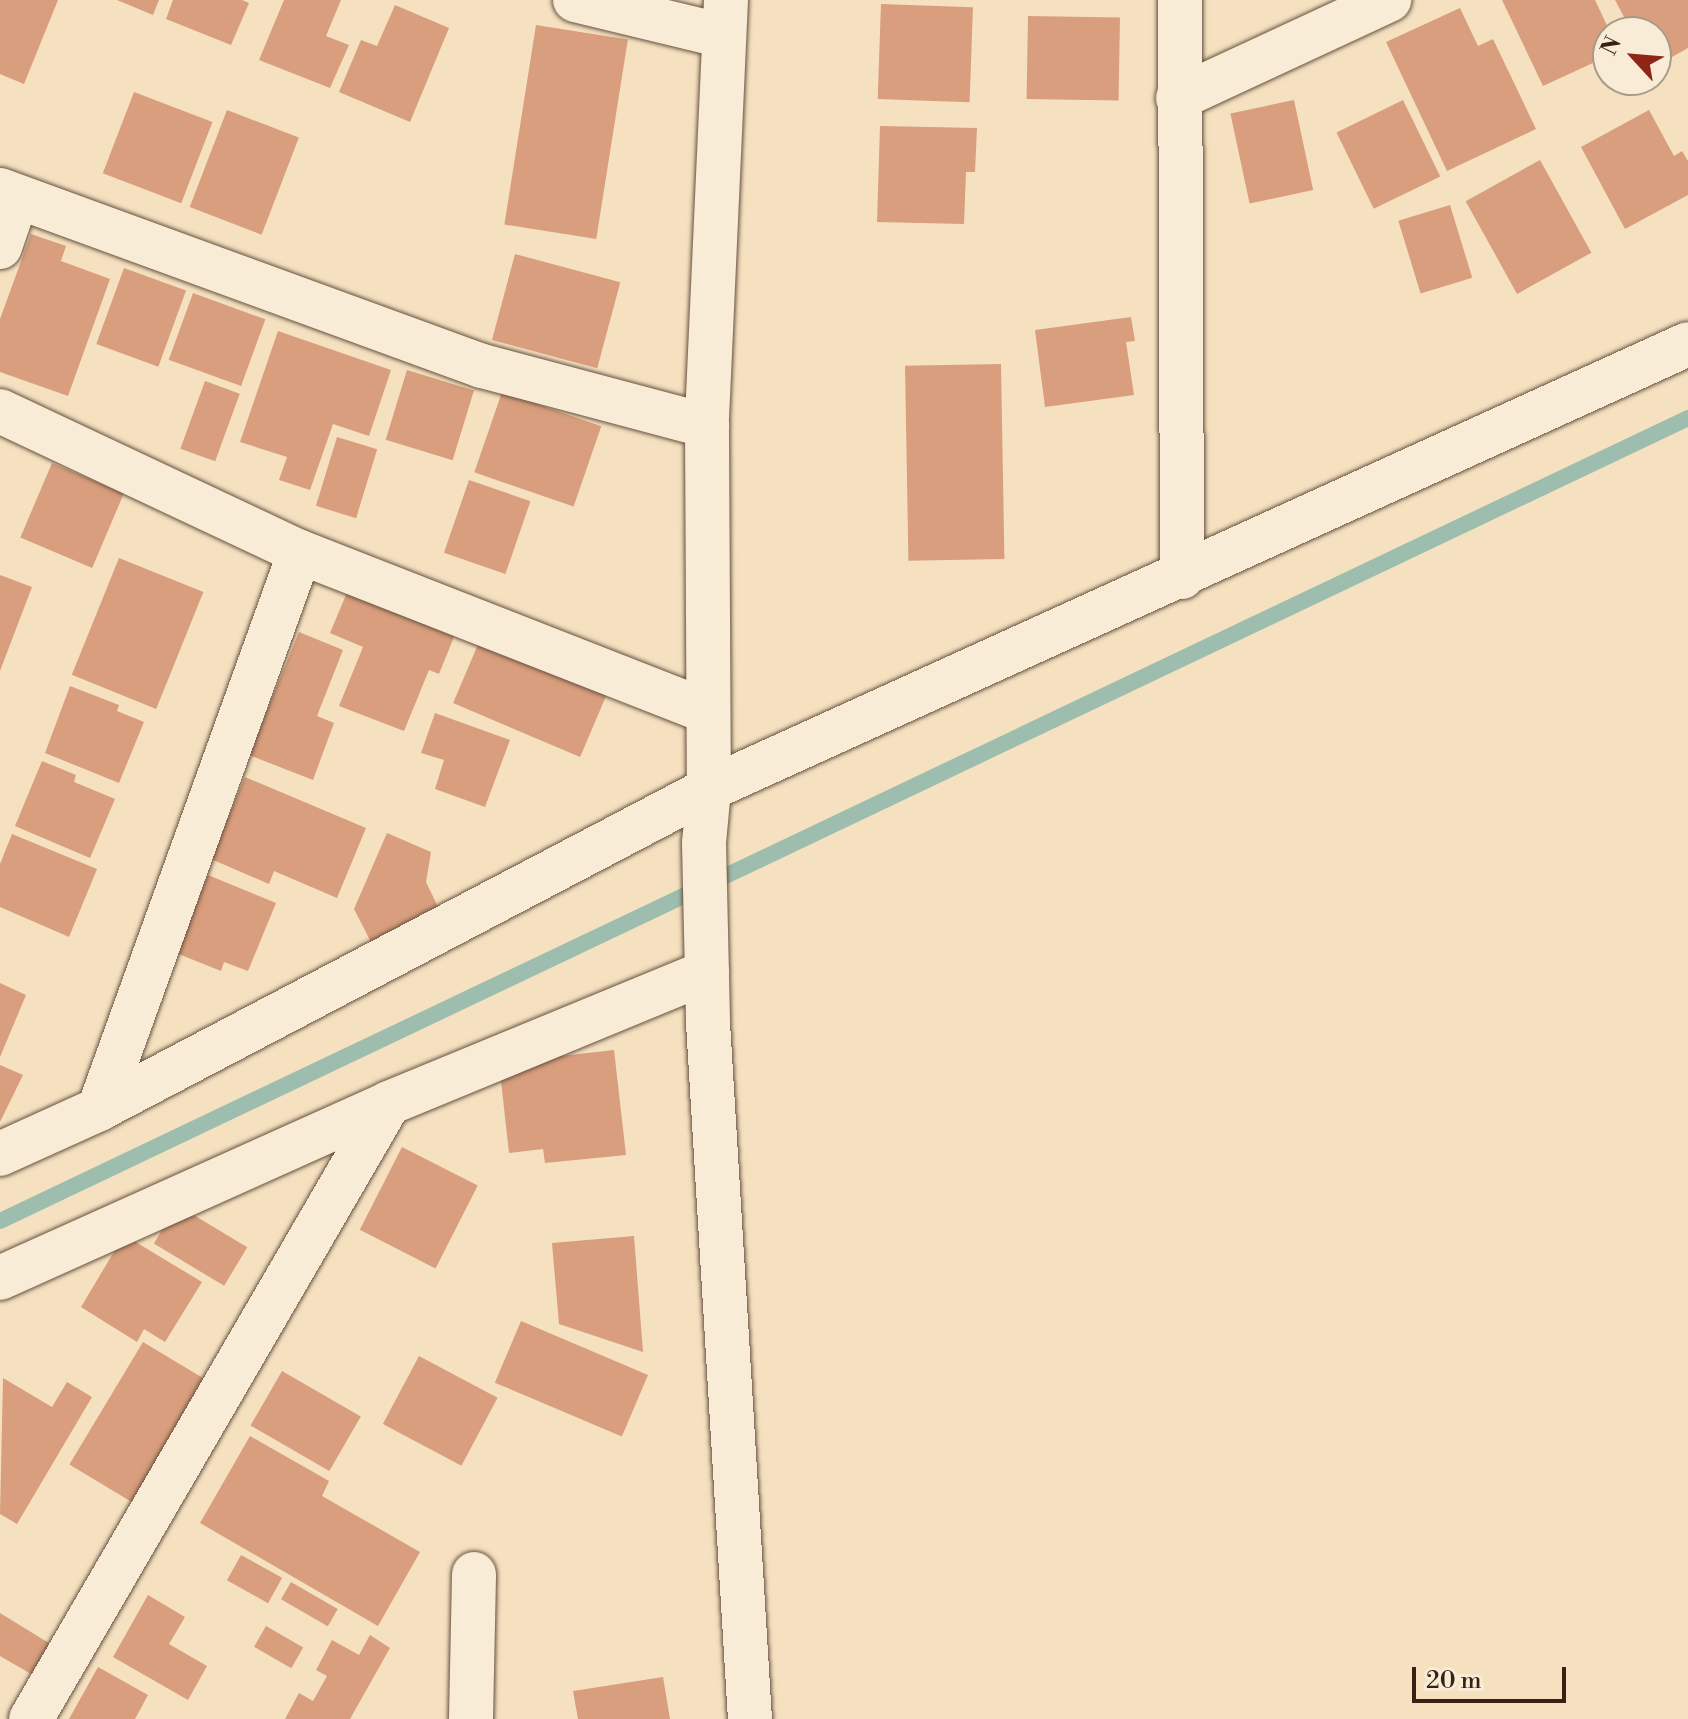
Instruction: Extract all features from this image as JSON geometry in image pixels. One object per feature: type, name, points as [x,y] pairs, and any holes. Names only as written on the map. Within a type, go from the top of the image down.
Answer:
[{"type":"street","points":[[575,0],[725,18],[707,426],[709,789],[704,843],[707,963],[750,1719]]},
{"type":"street","points":[[1180,0],[1182,577]]},
{"type":"street","points":[[1178,98],[1389,0]]},
{"type":"street","points":[[0,247],[9,194],[482,366],[707,426]]},
{"type":"street","points":[[0,1154],[99,1109],[709,789],[1182,577],[1688,344]]},
{"type":"street","points":[[0,411],[300,552],[708,712]]},
{"type":"street","points":[[99,1109],[300,552]]},
{"type":"street","points":[[0,1278],[707,963]]},
{"type":"street","points":[[31,1719],[389,1103]]},
{"type":"street","points":[[471,1719],[474,1574]]},
{"type":"building","points":[[0,0],[58,0],[24,84],[0,74]]},
{"type":"building","points":[[117,0],[159,0],[153,15]]},
{"type":"building","points":[[173,0],[242,0],[249,3],[231,45],[166,19]]},
{"type":"building","points":[[284,0],[341,0],[326,36],[349,45],[330,88],[259,60]]},
{"type":"building","points":[[1502,0],[1595,0],[1602,16],[1592,16],[1592,63],[1543,86]]},
{"type":"building","points":[[1615,0],[1688,0],[1688,48],[1672,57],[1672,16],[1624,16]]},
{"type":"building","points":[[881,4],[973,7],[970,102],[878,99]]},
{"type":"building","points":[[395,5],[449,28],[410,122],[339,92],[361,40],[377,46]]},
{"type":"building","points":[[1460,8],[1478,46],[1493,39],[1536,129],[1447,171],[1386,42]]},
{"type":"building","points":[[1028,16],[1120,18],[1119,101],[1027,99]]},
{"type":"building","points":[[536,25],[628,40],[596,239],[504,225]]},
{"type":"building","points":[[134,92],[212,122],[181,203],[103,173]]},
{"type":"building","points":[[1294,100],[1313,190],[1250,204],[1230,114]]},
{"type":"building","points":[[1403,100],[1440,176],[1374,209],[1336,132]]},
{"type":"building","points":[[227,110],[299,138],[262,235],[190,207]]},
{"type":"building","points":[[1649,110],[1674,156],[1682,151],[1688,161],[1688,195],[1625,229],[1581,147]]},
{"type":"building","points":[[880,126],[977,128],[975,172],[966,172],[964,224],[877,222]]},
{"type":"building","points":[[1540,160],[1591,253],[1517,294],[1466,201]]},
{"type":"building","points":[[1450,205],[1472,278],[1421,293],[1398,221]]},
{"type":"building","points":[[31,234],[66,246],[61,261],[110,279],[68,396],[0,372],[0,319]]},
{"type":"building","points":[[515,254],[620,282],[597,368],[492,340]]},
{"type":"building","points":[[124,268],[186,291],[158,367],[96,344]]},
{"type":"building","points":[[193,293],[265,319],[241,386],[169,360]]},
{"type":"building","points":[[1131,317],[1135,341],[1126,342],[1134,395],[1045,407],[1035,330]]},
{"type":"building","points":[[278,331],[391,370],[369,436],[333,424],[310,490],[279,480],[287,457],[240,442]]},
{"type":"building","points":[[1001,364],[1004,559],[908,561],[905,366]]},
{"type":"building","points":[[407,370],[474,390],[453,460],[386,440]]},
{"type":"building","points":[[205,381],[240,394],[215,461],[180,449]]},
{"type":"building","points":[[502,392],[601,426],[574,507],[474,472]]},
{"type":"building","points":[[337,437],[377,449],[356,518],[316,506]]},
{"type":"building","points":[[52,463],[124,493],[92,568],[20,538]]},
{"type":"building","points":[[469,480],[530,501],[505,574],[444,553]]},
{"type":"building","points":[[119,558],[203,592],[156,709],[72,675]]},
{"type":"building","points":[[0,575],[32,587],[0,671]]},
{"type":"building","points":[[348,590],[456,632],[439,674],[429,670],[404,731],[339,706],[363,647],[330,633]]},
{"type":"building","points":[[299,632],[343,650],[317,716],[334,723],[313,780],[249,755]]},
{"type":"building","points":[[482,635],[609,689],[580,757],[453,703]]},
{"type":"building","points":[[70,686],[119,705],[117,711],[144,722],[119,783],[45,753]]},
{"type":"building","points":[[435,713],[510,740],[485,807],[435,789],[444,760],[421,753]]},
{"type":"building","points":[[42,761],[76,775],[74,782],[115,799],[90,858],[15,826]]},
{"type":"building","points":[[245,777],[366,828],[337,898],[274,871],[269,884],[211,859]]},
{"type":"building","points":[[387,833],[431,852],[426,882],[441,913],[373,946],[354,909]]},
{"type":"building","points":[[12,834],[97,869],[69,937],[0,907],[0,864]]},
{"type":"building","points":[[208,875],[276,903],[248,971],[224,962],[221,971],[176,953]]},
{"type":"building","points":[[0,983],[26,995],[0,1057]]},
{"type":"building","points":[[614,1050],[626,1155],[545,1163],[543,1149],[509,1153],[499,1063]]},
{"type":"building","points":[[0,1065],[23,1075],[0,1122]]},
{"type":"building","points":[[402,1147],[478,1186],[436,1268],[360,1230]]},
{"type":"building","points":[[177,1205],[247,1247],[224,1286],[154,1244]]},
{"type":"building","points":[[124,1235],[202,1282],[165,1342],[144,1329],[137,1342],[81,1307]]},
{"type":"building","points":[[634,1236],[643,1352],[559,1324],[552,1243]]},
{"type":"building","points":[[521,1321],[648,1375],[622,1437],[495,1383]]},
{"type":"building","points":[[143,1342],[214,1385],[140,1507],[69,1465]]},
{"type":"building","points":[[419,1356],[498,1398],[461,1466],[383,1424]]},
{"type":"building","points":[[282,1371],[361,1416],[329,1471],[250,1426]]},
{"type":"building","points":[[3,1378],[52,1407],[67,1382],[92,1397],[17,1524],[0,1514]]},
{"type":"building","points":[[250,1436],[329,1481],[322,1496],[420,1552],[378,1626],[200,1523]]},
{"type":"building","points":[[241,1555],[282,1578],[268,1603],[227,1580]]},
{"type":"building","points":[[291,1582],[338,1609],[328,1626],[281,1599]]},
{"type":"building","points":[[148,1595],[185,1617],[169,1644],[207,1666],[188,1700],[113,1657]]},
{"type":"building","points":[[0,1613],[57,1648],[38,1678],[0,1656]]},
{"type":"building","points":[[266,1626],[303,1648],[291,1668],[254,1647]]},
{"type":"building","points":[[370,1635],[390,1648],[350,1719],[285,1719],[299,1693],[313,1701],[327,1676],[316,1670],[332,1640],[359,1655]]},
{"type":"building","points":[[98,1667],[148,1695],[135,1719],[69,1719]]},
{"type":"building","points":[[663,1677],[670,1719],[578,1719],[573,1691]]},
{"type":"waterway","points":[[0,1221],[1688,418]]}]
